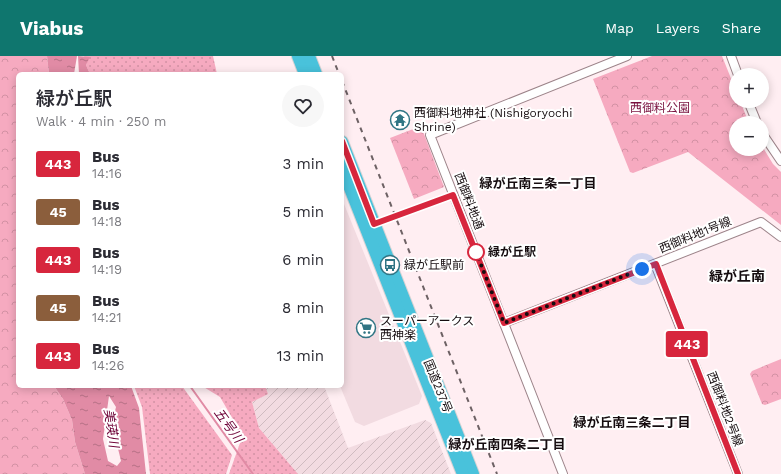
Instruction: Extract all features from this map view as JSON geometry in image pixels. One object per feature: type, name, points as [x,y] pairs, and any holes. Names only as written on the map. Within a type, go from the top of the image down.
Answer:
[{"type":"highway","points":[[298,56],[304,72]]},
{"type":"highway","points":[[308,56],[315,72]]},
{"type":"highway","name":"国道237号","points":[[344,147],[473,474]]},
{"type":"highway","name":"国道237号","points":[[344,173],[463,474]]},
{"type":"street","name":"西御料地通","points":[[563,474],[430,135],[627,56]]},
{"type":"street","points":[[730,56],[735,68]]},
{"type":"street","points":[[769,143],[781,160]]},
{"type":"street","name":"西御料地1号線","points":[[504,323],[761,222],[781,237]]},
{"type":"street","name":"西御料地2号線","points":[[656,264],[738,474]]},
{"type":"shaded area","points":[[344,204],[422,396],[419,404],[364,426],[355,422],[341,388],[344,388]]},
{"type":"shaded area","points":[[266,388],[325,388],[348,448],[425,420],[431,423],[451,474],[298,474],[259,428],[252,402],[267,394]]},
{"type":"green space","points":[[0,56],[47,56],[49,72],[16,72],[16,388],[55,388],[63,399],[72,420],[75,442],[85,474],[0,474]]},
{"type":"green space","points":[[84,56],[213,56],[217,72],[89,72],[86,65],[89,57],[85,58]]},
{"type":"green space","name":"西御料公園","points":[[652,56],[722,56],[729,74],[729,108],[743,108],[746,116],[729,116],[729,156],[768,156],[773,164],[781,172],[781,225],[688,152],[633,173],[630,172],[593,79]]},
{"type":"green space","points":[[421,126],[444,187],[414,199],[390,138]]},
{"type":"green space","points":[[781,359],[781,399],[765,405],[762,404],[750,374],[752,371]]},
{"type":"green space","points":[[135,388],[183,388],[232,455],[226,474],[150,474],[142,407]]},
{"type":"green space","points":[[205,388],[266,388],[268,394],[252,402],[259,428],[298,474],[229,474],[240,443],[237,426],[220,397]]},
{"type":"water","points":[[47,56],[77,56],[74,72],[49,72]]},
{"type":"water","points":[[78,56],[90,57],[86,65],[89,72],[79,72]]},
{"type":"water","points":[[55,388],[132,388],[139,408],[146,474],[85,474],[75,442],[72,420],[63,399]],"holes":[[[109,396],[116,407],[114,414],[116,441],[121,461],[117,466],[108,461],[103,439]]]},
{"type":"waterway","name":"五号川","points":[[191,388],[253,474]]},
{"type":"railway","points":[[332,56],[338,72]]},
{"type":"railway","points":[[344,86],[497,474]]},
{"type":"bus line","name":"443","points":[[344,146],[374,224],[453,195],[504,323],[656,264],[738,474]]},
{"type":"place","name":"西御料地神社 (Nishigoryochi Shrine)","points":[[400,120]]},
{"type":"place","name":"緑が丘駅","points":[[476,252]]},
{"type":"place","name":"緑が丘駅前","points":[[390,265]]},
{"type":"place","name":"スーパーアークス 西神楽","points":[[366,328]]},
{"type":"district","name":"緑が丘南三条一丁目","points":[[538,183]]},
{"type":"district","name":"緑が丘南","points":[[737,276]]},
{"type":"district","name":"緑が丘南三条二丁目","points":[[632,422]]},
{"type":"district","name":"緑が丘南四条二丁目","points":[[507,444]]},
{"type":"route","points":[[476,252],[504,323],[642,269]]},
{"type":"water label","name":"美瑛川","points":[[112,428]]}]
